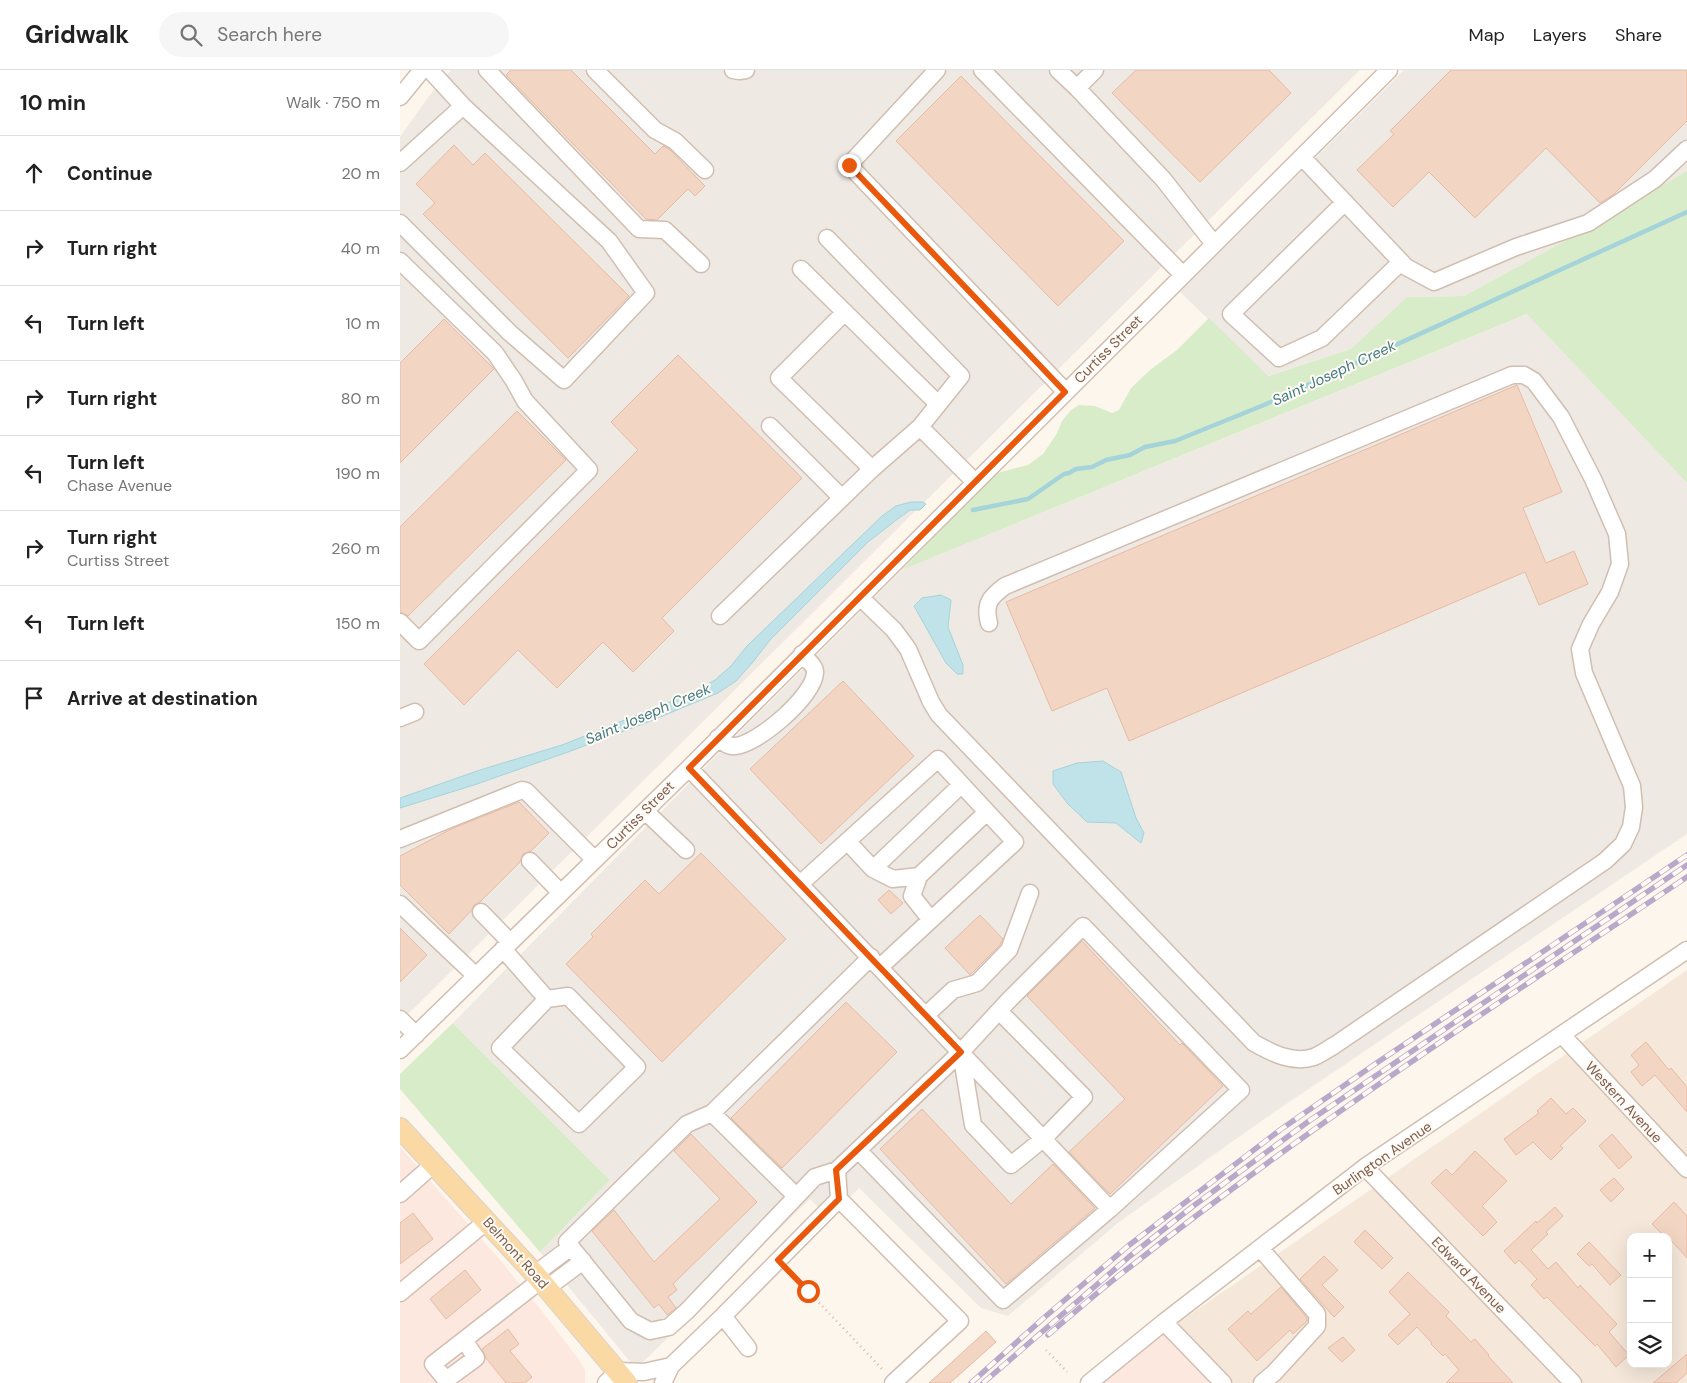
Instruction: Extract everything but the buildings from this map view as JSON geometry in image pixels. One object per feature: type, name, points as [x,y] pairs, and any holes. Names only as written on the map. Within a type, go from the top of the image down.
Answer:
[{"type":"main road","name":"Belmont Road","points":[[400,1128],[541,1281],[617,1379]]},
{"type":"street","points":[[400,98],[422,70]]},
{"type":"street","points":[[400,223],[510,333],[564,380],[646,293],[609,241],[462,106],[430,70]]},
{"type":"street","points":[[487,70],[639,229],[665,230],[701,264]]},
{"type":"street","points":[[595,70],[655,130],[675,141],[705,170]]},
{"type":"street","points":[[733,70],[746,70]]},
{"type":"street","points":[[938,70],[849,165],[1065,392]]},
{"type":"street","points":[[982,70],[1182,275]]},
{"type":"street","points":[[1058,70],[1163,179],[1214,244]]},
{"type":"street","points":[[1077,88],[1095,70]]},
{"type":"street","name":"Curtiss Street","points":[[400,1050],[689,768],[1389,70]]},
{"type":"street","points":[[400,162],[462,106]]},
{"type":"street","points":[[1302,157],[1406,267],[1434,282],[1516,247],[1588,223],[1655,180],[1687,149]]},
{"type":"street","points":[[1344,202],[1231,314],[1279,358],[1322,338],[1401,262]]},
{"type":"street","points":[[720,616],[872,469],[920,427],[962,376],[827,238]]},
{"type":"street","points":[[400,261],[494,353],[525,400],[589,470],[418,641],[400,622]]},
{"type":"street","points":[[801,269],[938,404]]},
{"type":"street","points":[[845,312],[779,378],[872,469]]},
{"type":"street","points":[[860,597],[894,630],[908,649],[931,702],[939,715],[1254,1043],[1273,1054],[1295,1059],[1313,1057],[1335,1045],[1605,861],[1623,844],[1631,827],[1634,807],[1632,786],[1584,673],[1580,649],[1591,624],[1610,592],[1620,564],[1617,534],[1593,480],[1561,417],[1534,381],[1524,375],[1512,374],[1005,586],[993,594],[988,604],[986,614],[989,623]]},
{"type":"street","points":[[770,426],[842,498]]},
{"type":"street","points":[[920,427],[975,482]]},
{"type":"street","points":[[718,738],[730,746],[740,745],[760,735],[783,718],[801,698],[813,680],[814,667],[802,654]]},
{"type":"street","points":[[800,884],[938,760],[1015,842],[931,920],[875,962],[712,1113],[687,1124],[567,1242],[631,1321],[650,1331],[669,1327],[815,1177],[836,1170],[858,1150],[961,1052],[998,1011],[1083,926],[1241,1090],[1110,1210],[1002,1300],[858,1150]]},
{"type":"street","points":[[689,768],[1110,1210]]},
{"type":"street","points":[[873,869],[961,784]]},
{"type":"street","points":[[400,839],[522,790],[526,791],[594,860]]},
{"type":"street","points":[[645,811],[686,850]]},
{"type":"street","points":[[931,920],[912,896],[919,876],[987,812]]},
{"type":"street","points":[[847,842],[873,869],[893,879],[919,876]]},
{"type":"street","points":[[530,861],[561,893]]},
{"type":"street","points":[[926,1015],[953,990],[977,983],[1009,950],[1030,893]]},
{"type":"street","points":[[400,904],[476,976]]},
{"type":"street","points":[[481,912],[547,999]]},
{"type":"street","name":"Burlington Avenue","points":[[1088,1383],[1164,1322],[1366,1168],[1687,950]]},
{"type":"street","points":[[568,996],[637,1067],[580,1124],[500,1048],[547,999],[568,996]]},
{"type":"street","points":[[961,1052],[973,1126],[1011,1165],[1043,1138],[1084,1097],[998,1011]]},
{"type":"street","points":[[400,1018],[416,1035]]},
{"type":"street","name":"Western Avenue","points":[[1562,1035],[1687,1169]]},
{"type":"street","points":[[712,1113],[796,1196]]},
{"type":"street","points":[[400,1194],[434,1164]]},
{"type":"street","name":"Edward Avenue","points":[[1366,1168],[1572,1383]]},
{"type":"street","points":[[836,1170],[839,1199],[960,1321],[894,1382]]},
{"type":"street","points":[[663,1383],[671,1366],[839,1199]]},
{"type":"street","points":[[400,1293],[487,1222]]},
{"type":"street","points":[[464,1340],[541,1281],[571,1247]]},
{"type":"street","points":[[1260,1248],[1316,1314],[1317,1326],[1274,1373],[1262,1383]]},
{"type":"street","points":[[541,1281],[583,1261]]},
{"type":"street","points":[[723,1316],[748,1348]]},
{"type":"street","points":[[1164,1322],[1223,1383]]},
{"type":"street","points":[[617,1379],[671,1366]]},
{"type":"path","points":[[778,1260],[894,1382]]},
{"type":"path","points":[[1046,1350],[1067,1372]]},
{"type":"shaded area","points":[[451,70],[1360,70],[400,1022],[400,137],[429,96]]},
{"type":"shaded area","points":[[1404,70],[1687,70],[1687,171],[1585,230],[1464,296],[1407,297],[1351,349],[1267,376],[1180,292]]},
{"type":"shaded area","points":[[1528,314],[1687,483],[1687,834],[1267,1117],[1119,1222],[1008,1316],[981,1308],[859,1188],[849,1198],[819,1208],[810,1199],[643,1362],[632,1364],[540,1252],[610,1180],[453,1023],[902,570]]},
{"type":"shaded area","points":[[1687,970],[1687,1383],[1215,1383],[1165,1332]]},
{"type":"shaded area","points":[[400,1147],[501,1261],[541,1310],[580,1361],[585,1370],[585,1383],[400,1383]]},
{"type":"shaded area","points":[[1165,1332],[1215,1383],[1103,1383]]},
{"type":"green space","points":[[1687,171],[1687,483],[1527,314],[902,570],[997,473],[1028,465],[1043,454],[1056,435],[1062,421],[1071,410],[1079,405],[1095,406],[1112,413],[1119,410],[1131,388],[1150,370],[1177,350],[1209,318],[1268,376],[1351,349],[1407,297],[1464,296],[1585,230]]},
{"type":"green space","points":[[453,1023],[610,1180],[540,1252],[400,1089],[400,1074]]},
{"type":"water","points":[[911,502],[923,502],[926,504],[920,510],[910,510],[868,542],[770,640],[736,681],[718,693],[568,752],[474,785],[400,808],[400,798],[480,770],[562,745],[692,693],[715,680],[731,666],[747,646],[882,516],[896,506]]},
{"type":"water","points":[[941,595],[951,600],[948,627],[963,665],[963,674],[957,674],[946,663],[914,606],[922,598]]},
{"type":"water","points":[[1103,761],[1121,772],[1136,818],[1144,833],[1141,843],[1116,823],[1087,822],[1067,803],[1053,784],[1053,771],[1077,763]]},
{"type":"waterway","name":"Saint Joseph Creek","points":[[973,510],[1028,499],[1064,474],[1076,469],[1092,467],[1106,460],[1130,455],[1145,447],[1175,441],[1264,405],[1687,212]]},
{"type":"railway","points":[[971,1383],[1128,1246],[1280,1130],[1687,855]]},
{"type":"railway","points":[[983,1383],[1130,1256],[1192,1207],[1309,1121],[1687,865]]},
{"type":"railway","points":[[1048,1335],[1120,1275],[1266,1164],[1405,1066],[1687,877]]},
{"type":"route","points":[[808,1291],[778,1260],[839,1199],[836,1170],[961,1052],[689,768],[1065,392],[849,165]]}]
